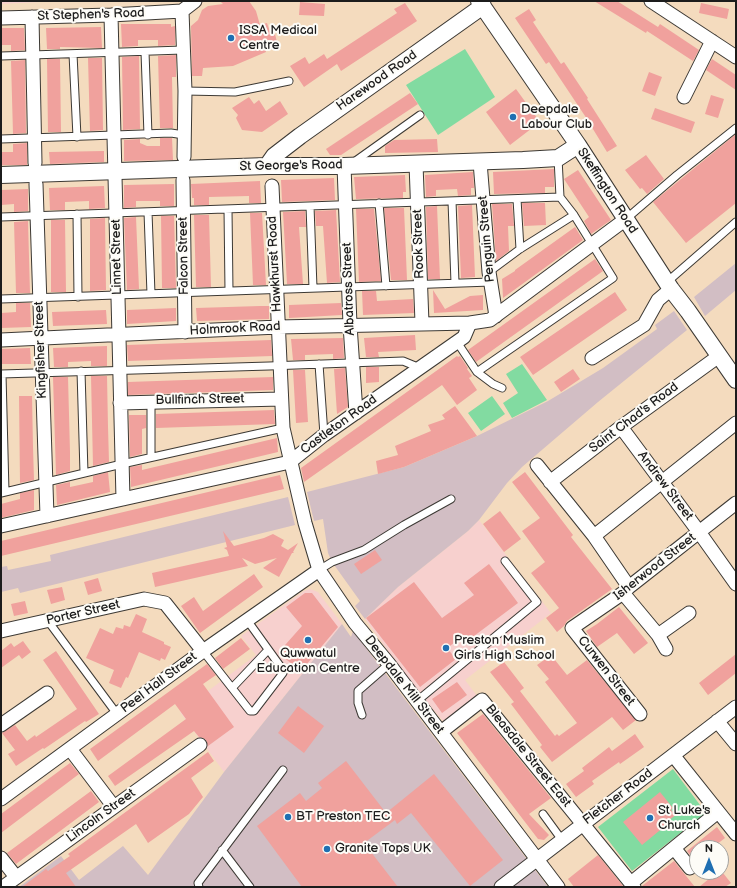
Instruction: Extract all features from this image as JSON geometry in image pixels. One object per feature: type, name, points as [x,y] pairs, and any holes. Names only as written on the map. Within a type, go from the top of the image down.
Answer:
[{"type":"street","points":[[184,157],[185,91],[182,11],[195,1]]},
{"type":"street","points":[[651,1],[712,41],[734,53]]},
{"type":"street","name":"Skeffington Road","points":[[484,3],[669,285],[736,380]]},
{"type":"street","name":"Harewood Road","points":[[267,166],[274,156],[300,136],[484,3]]},
{"type":"street","name":"St Stephen's Road","points":[[1,18],[111,15],[182,11]]},
{"type":"street","name":"Linnet Street","points":[[111,15],[123,499]]},
{"type":"street","points":[[32,17],[35,163]]},
{"type":"street","points":[[684,98],[712,41]]},
{"type":"street","points":[[558,158],[578,145]]},
{"type":"street","name":"St George's Road","points":[[1,175],[267,166],[416,164],[558,158]]},
{"type":"street","name":"Penguin Street","points":[[480,162],[490,277],[496,316]]},
{"type":"street","name":"Rook Street","points":[[416,164],[422,323]]},
{"type":"street","name":"Albatross Street","points":[[346,165],[350,325],[356,413]]},
{"type":"street","name":"Falcon Street","points":[[183,180],[185,332]]},
{"type":"street","name":"Kingfisher Street","points":[[36,184],[47,516]]},
{"type":"street","name":"Hawkhurst Road","points":[[272,186],[282,428],[290,462]]},
{"type":"street","points":[[470,323],[490,320],[496,316],[626,219]]},
{"type":"street","points":[[592,358],[644,325],[658,300],[669,285]]},
{"type":"street","name":"Holmrook Road","points":[[1,340],[185,332],[278,326],[470,323]]},
{"type":"street","name":"Castleton Road","points":[[1,526],[290,462],[324,435],[457,342],[464,336],[470,323]]},
{"type":"street","name":"Saint Chad's Road","points":[[550,482],[719,356]]},
{"type":"street","name":"Bullfinch Street","points":[[120,403],[281,398]]},
{"type":"street","points":[[594,536],[736,423]]},
{"type":"street","name":"Andrew Street","points":[[621,428],[736,584]]},
{"type":"street","name":"Deepdale Mill Street","points":[[290,462],[305,523],[319,570],[355,623],[389,664],[558,887]]},
{"type":"street","points":[[537,465],[594,536],[626,590],[658,635],[666,649]]},
{"type":"street","name":"Isherwood Street","points":[[572,628],[626,590],[736,503]]},
{"type":"street","name":"Peel Hall Street","points":[[1,799],[203,651],[319,570]]},
{"type":"street","name":"Porter Street","points":[[1,631],[144,599],[164,603],[203,651]]},
{"type":"street","points":[[658,635],[689,612]]},
{"type":"street","name":"Curwen Street","points":[[572,628],[640,714]]},
{"type":"street","points":[[1,725],[47,693]]},
{"type":"street","name":"Bleasdale Street East","points":[[441,732],[482,700],[633,885]]},
{"type":"street","name":"Fletcher Road","points":[[501,887],[736,707]]},
{"type":"street","points":[[718,721],[736,744]]},
{"type":"street","name":"Lincoln Street","points":[[3,887],[200,745]]},
{"type":"street","points":[[70,749],[114,807]]},
{"type":"street","points":[[673,755],[736,834]]},
{"type":"street","points":[[633,885],[674,848],[713,816]]},
{"type":"street","points":[[674,848],[689,867]]},
{"type":"street","points":[[1,858],[16,877]]},
{"type":"lane","points":[[1,56],[183,50]]},
{"type":"lane","points":[[145,52],[148,135]]},
{"type":"lane","points":[[73,54],[77,137]]},
{"type":"lane","points":[[185,91],[235,92],[290,81]]},
{"type":"lane","points":[[346,165],[367,154],[420,115]]},
{"type":"lane","points":[[626,219],[736,128]]},
{"type":"lane","points":[[1,140],[171,134],[184,135]]},
{"type":"lane","points":[[477,372],[613,278],[574,215],[560,197],[558,158]]},
{"type":"lane","points":[[1,217],[560,197]]},
{"type":"lane","points":[[517,199],[520,249]]},
{"type":"lane","points":[[452,201],[455,283]]},
{"type":"lane","points":[[379,204],[386,286]]},
{"type":"lane","points":[[310,206],[313,288]]},
{"type":"lane","points":[[228,209],[229,291]]},
{"type":"lane","points":[[148,212],[151,294]]},
{"type":"lane","points":[[77,214],[78,297]]},
{"type":"lane","points":[[1,299],[455,283],[490,277],[520,249],[574,215]]},
{"type":"lane","points":[[669,285],[736,222]]},
{"type":"lane","points":[[457,342],[477,372],[493,384],[502,388]]},
{"type":"lane","points":[[282,428],[151,457],[3,493],[2,374],[403,361],[420,368]]},
{"type":"lane","points":[[319,364],[324,435]]},
{"type":"lane","points":[[81,371],[84,473]]},
{"type":"lane","points":[[151,402],[151,457]]},
{"type":"lane","points":[[319,570],[332,562],[364,550],[404,524],[451,499]]},
{"type":"lane","points":[[417,701],[537,602],[505,561]]},
{"type":"lane","points":[[203,651],[250,711],[254,711],[283,673],[283,668],[247,620]]},
{"type":"lane","points":[[48,621],[117,714]]},
{"type":"lane","points":[[232,688],[268,650]]},
{"type":"lane","points":[[362,715],[358,703],[358,691],[389,664]]},
{"type":"lane","points":[[199,887],[198,882],[283,770]]},
{"type":"lane","points":[[543,814],[562,840]]},
{"type":"lane","points":[[222,850],[250,887]]},
{"type":"shaded area","points":[[1,1],[59,1],[1,4]]},
{"type":"shaded area","points":[[736,263],[736,290],[705,316],[694,297]]},
{"type":"shaded area","points":[[674,311],[687,330],[598,402],[522,467],[507,483],[479,520],[468,531],[398,587],[365,619],[355,606],[360,601],[332,562],[328,553],[323,519],[314,521],[307,492],[404,467],[477,436],[548,401],[603,368],[657,329],[655,325]]},
{"type":"shaded area","points":[[288,497],[295,525],[20,593],[18,588],[1,592],[1,567],[7,566],[8,570],[51,561],[50,555]]},
{"type":"shaded area","name":"Preston Muslim Girls High School","points":[[479,520],[551,613],[465,680],[477,696],[444,722],[417,691],[365,619],[398,587],[468,531]]},
{"type":"shaded area","points":[[310,589],[318,592],[342,624],[224,772],[180,712],[256,655],[241,636],[304,591]]},
{"type":"shaded area","points":[[342,624],[351,637],[353,631],[548,887],[19,887],[61,856],[79,880],[123,846],[148,875],[224,772]]},
{"type":"green space","points":[[465,49],[495,97],[438,135],[406,85]]},
{"type":"green space","points":[[522,364],[547,400],[512,418],[503,403],[518,393],[506,374]]},
{"type":"green space","points":[[492,396],[505,414],[481,431],[468,413]]},
{"type":"green space","points":[[673,769],[706,813],[632,871],[598,827]]},
{"type":"building","name":"ISSA Medical Centre","points":[[220,1],[249,1],[256,11],[260,25],[267,23],[271,35],[275,34],[277,42],[265,47],[266,52],[233,66],[203,68],[202,76],[192,76],[191,26],[198,20],[202,10],[208,6],[223,4]]},
{"type":"building","points":[[594,1],[617,1],[658,27],[660,24],[699,50],[693,61],[647,31],[646,33]]},
{"type":"building","points":[[300,2],[325,4],[324,16],[299,15]]},
{"type":"building","points":[[405,3],[417,21],[341,71],[337,64],[304,87],[290,66],[305,57],[309,64],[324,54],[327,59],[397,13],[394,9]]},
{"type":"building","points":[[701,3],[729,9],[727,19],[699,13]]},
{"type":"building","points":[[529,9],[536,20],[533,22],[561,64],[564,62],[617,146],[607,152],[549,62],[546,64],[515,18]]},
{"type":"building","points":[[121,24],[171,24],[171,27],[175,26],[175,45],[158,46],[158,40],[138,40],[138,46],[122,47]]},
{"type":"building","points":[[101,27],[102,48],[60,47],[60,49],[47,49],[46,28]]},
{"type":"building","points":[[1,28],[24,28],[25,50],[11,51],[11,45],[1,45]]},
{"type":"building","points":[[176,55],[176,77],[172,77],[173,128],[160,128],[158,56]]},
{"type":"building","points":[[139,56],[140,129],[123,130],[122,57]]},
{"type":"building","points":[[88,58],[102,58],[103,130],[90,131]]},
{"type":"building","points":[[47,59],[60,59],[61,132],[48,132]]},
{"type":"building","points":[[712,59],[736,75],[736,90],[706,70]]},
{"type":"building","points":[[25,60],[26,133],[13,134],[11,61]]},
{"type":"building","points":[[649,72],[662,77],[655,96],[642,91]]},
{"type":"building","name":"Deepdale Labour Club","points":[[516,89],[540,122],[510,145],[486,112]]},
{"type":"building","points":[[410,93],[418,104],[341,155],[330,155],[326,149]]},
{"type":"building","points":[[711,95],[724,99],[718,118],[705,114]]},
{"type":"building","points":[[249,97],[254,104],[259,100],[266,111],[280,101],[288,114],[262,132],[242,130],[236,118],[238,115],[232,108]]},
{"type":"building","points":[[655,108],[695,122],[691,133],[651,119]]},
{"type":"building","points":[[736,134],[736,203],[686,243],[653,202]]},
{"type":"building","points":[[160,138],[172,138],[173,160],[124,161],[124,140],[140,139],[140,143],[147,146],[160,146]]},
{"type":"building","points":[[437,139],[438,152],[385,153],[385,146],[394,140]]},
{"type":"building","points":[[27,143],[27,165],[1,165],[1,152],[13,152],[13,144]]},
{"type":"building","points":[[104,151],[104,162],[50,164],[49,152]]},
{"type":"building","points":[[646,155],[664,179],[647,194],[642,188],[640,189],[625,170]]},
{"type":"building","points":[[554,169],[554,187],[545,187],[545,193],[494,194],[493,172]]},
{"type":"building","points":[[578,170],[611,220],[591,234],[584,221],[589,217],[564,179]]},
{"type":"building","points":[[473,172],[474,188],[471,188],[471,195],[458,196],[457,189],[436,190],[436,196],[426,197],[425,175]]},
{"type":"building","points":[[405,175],[406,192],[403,192],[403,198],[356,199],[354,177]]},
{"type":"building","points":[[334,178],[335,200],[282,202],[281,180]]},
{"type":"building","points":[[260,181],[261,203],[249,203],[249,196],[209,197],[209,205],[194,205],[191,184]]},
{"type":"building","points":[[174,184],[174,206],[160,206],[160,201],[136,201],[136,207],[124,208],[124,185]]},
{"type":"building","points":[[104,186],[105,208],[89,209],[89,201],[65,202],[65,210],[50,210],[49,188]]},
{"type":"building","points":[[28,189],[28,211],[14,212],[14,204],[1,205],[1,190]]},
{"type":"building","points":[[522,203],[545,203],[546,225],[524,226]]},
{"type":"building","points":[[492,204],[512,204],[514,226],[508,226],[509,251],[496,261]]},
{"type":"building","points":[[472,205],[475,277],[461,278],[458,206]]},
{"type":"building","points":[[437,206],[440,279],[428,279],[426,207]]},
{"type":"building","points":[[384,208],[404,208],[407,280],[391,280]]},
{"type":"building","points":[[356,209],[374,209],[381,281],[359,282]]},
{"type":"building","points":[[336,210],[340,282],[327,283],[323,226],[316,226],[315,211]]},
{"type":"building","points":[[305,211],[306,227],[299,227],[303,284],[287,284],[283,212]]},
{"type":"building","points":[[250,213],[262,213],[266,285],[253,285]]},
{"type":"building","points":[[194,215],[209,215],[211,287],[196,287]]},
{"type":"building","points":[[161,216],[174,216],[176,288],[162,288]]},
{"type":"building","points":[[136,217],[139,289],[127,290],[124,218]]},
{"type":"building","points":[[105,218],[106,290],[90,291],[90,219]]},
{"type":"building","points":[[51,220],[65,220],[66,292],[51,292]]},
{"type":"building","points":[[28,221],[30,293],[16,293],[14,222]]},
{"type":"building","points":[[575,227],[583,240],[503,298],[502,279]]},
{"type":"building","points":[[595,259],[603,271],[476,362],[468,350]]},
{"type":"building","points":[[433,290],[445,309],[470,296],[483,295],[483,310],[434,313]]},
{"type":"building","points":[[362,291],[376,291],[377,301],[413,299],[414,313],[363,315]]},
{"type":"building","points":[[615,292],[627,310],[533,375],[520,357]]},
{"type":"building","points":[[16,303],[30,303],[31,327],[1,328],[1,313],[16,312]]},
{"type":"building","points":[[341,303],[342,315],[289,318],[289,305]]},
{"type":"building","points":[[269,306],[269,319],[197,321],[196,308]]},
{"type":"building","points":[[176,308],[176,321],[127,324],[127,310]]},
{"type":"building","points":[[106,310],[107,324],[53,326],[52,312]]},
{"type":"building","points":[[415,335],[416,350],[378,352],[379,357],[366,357],[364,338]]},
{"type":"building","points":[[343,338],[344,358],[333,359],[333,354],[305,355],[305,360],[293,360],[291,339]]},
{"type":"building","points":[[271,340],[272,356],[128,361],[127,345]]},
{"type":"building","points":[[107,346],[107,366],[91,366],[91,361],[68,362],[68,367],[54,367],[53,348]]},
{"type":"building","points":[[30,348],[31,364],[1,364],[1,349]]},
{"type":"building","points":[[457,356],[460,356],[468,368],[467,369],[472,376],[469,378],[477,390],[457,405],[442,385],[304,482],[301,468]]},
{"type":"building","points":[[366,367],[379,367],[379,382],[366,383]]},
{"type":"building","points":[[345,368],[348,407],[337,414],[334,369]]},
{"type":"building","points":[[573,369],[580,379],[561,392],[554,382]]},
{"type":"building","points":[[293,370],[305,370],[308,422],[296,423]]},
{"type":"building","points":[[91,376],[107,376],[109,462],[93,466]]},
{"type":"building","points":[[53,377],[68,377],[70,471],[56,475]]},
{"type":"building","points":[[273,377],[273,390],[128,395],[128,382]]},
{"type":"building","points":[[19,396],[32,396],[34,480],[20,483]]},
{"type":"building","points":[[455,406],[477,436],[404,467],[378,474],[376,461],[398,455],[395,446],[431,431],[428,425],[445,419],[442,415]]},
{"type":"building","points":[[274,410],[275,424],[156,428],[156,414]]},
{"type":"building","points":[[129,415],[146,415],[146,428],[142,429],[142,454],[130,457]]},
{"type":"building","points":[[277,438],[278,452],[131,487],[130,467],[142,465],[142,470]]},
{"type":"building","points":[[108,472],[110,492],[57,505],[56,485],[70,482],[70,487],[93,482],[93,476]]},
{"type":"building","points":[[525,472],[573,535],[571,537],[612,589],[567,621],[557,632],[546,618],[559,608],[531,573],[545,562],[522,531],[540,518],[512,482]]},
{"type":"building","points":[[280,475],[284,489],[1,556],[1,541]]},
{"type":"building","points":[[34,490],[34,510],[1,518],[1,504],[20,499],[20,493]]},
{"type":"building","points":[[500,511],[521,539],[504,552],[483,524]]},
{"type":"building","points":[[223,531],[234,546],[273,534],[284,540],[281,546],[288,550],[298,543],[293,552],[294,553],[292,553],[279,577],[263,568],[277,558],[255,564],[242,558],[248,566],[155,587],[152,573],[229,556],[227,550],[224,548],[227,547]]},
{"type":"building","points":[[375,550],[382,560],[361,574],[354,564]]},
{"type":"building","points":[[489,564],[518,603],[466,642],[462,637],[447,648],[456,659],[420,687],[366,618],[414,582],[442,618],[474,595],[464,583]]},
{"type":"building","points":[[254,574],[263,587],[200,633],[181,606],[194,597],[203,611]]},
{"type":"building","points":[[98,578],[102,591],[88,595],[84,582]]},
{"type":"building","points":[[62,587],[65,600],[51,604],[47,590]]},
{"type":"building","name":"Quwwatul Education Centre","points":[[305,593],[312,593],[338,627],[301,671],[278,653],[302,626],[286,607]]},
{"type":"building","points":[[25,601],[28,613],[14,616],[11,604]]},
{"type":"building","points":[[619,607],[648,643],[634,654],[617,633],[597,647],[586,631]]},
{"type":"building","points":[[136,614],[147,619],[142,632],[164,642],[164,644],[171,647],[165,660],[161,658],[160,661],[139,652],[128,678],[126,677],[121,688],[109,683],[114,670],[86,658],[100,628],[113,634],[116,627],[123,629],[124,625],[130,627]]},
{"type":"building","points":[[241,638],[250,649],[223,669],[215,658]]},
{"type":"building","points":[[23,641],[31,652],[22,659],[19,655],[1,668],[1,651],[11,643],[14,647]]},
{"type":"building","points":[[56,651],[99,714],[86,722],[85,721],[16,766],[8,754],[15,750],[2,733],[15,725],[27,741],[35,735],[36,737],[77,709],[43,660]]},
{"type":"building","points":[[736,654],[736,673],[708,695],[699,683]]},
{"type":"building","points":[[551,655],[567,675],[587,660],[636,720],[623,730],[612,717],[552,762],[540,747],[542,745],[511,704],[514,702],[490,672],[504,662],[524,688],[520,691],[555,736],[557,734],[559,736],[577,723],[545,682],[549,679],[537,665]]},
{"type":"building","points":[[207,664],[216,675],[203,684],[234,727],[208,746],[206,740],[199,737],[194,731],[115,786],[108,776],[186,719],[175,704],[98,761],[90,749]]},
{"type":"building","points":[[457,682],[467,695],[442,713],[432,699]]},
{"type":"building","points":[[298,706],[324,726],[304,753],[278,733]]},
{"type":"building","points":[[483,714],[551,798],[529,814],[549,835],[544,840],[538,839],[457,733]]},
{"type":"building","points":[[635,734],[644,747],[592,781],[594,784],[576,797],[566,784],[584,771],[582,768],[609,747],[612,751]]},
{"type":"building","points":[[208,752],[214,761],[191,778],[203,797],[189,814],[148,843],[136,824],[66,873],[76,887],[22,887],[46,869],[48,871],[70,856],[68,854]]},
{"type":"building","points":[[346,761],[386,813],[434,774],[503,860],[470,886],[411,813],[397,824],[395,820],[364,843],[398,887],[302,887],[257,826],[300,793],[306,801],[322,788],[318,783]]},
{"type":"building","points":[[70,763],[79,774],[1,833],[1,814]]},
{"type":"building","points":[[91,791],[99,802],[16,864],[7,853]]},
{"type":"building","name":"St Luke's Church","points":[[660,792],[673,808],[671,810],[676,815],[669,820],[670,822],[642,845],[623,822]]},
{"type":"building","points":[[717,827],[725,838],[722,840],[701,840]]},
{"type":"building","points":[[598,855],[624,887],[574,887],[568,879]]},
{"type":"building","points":[[674,861],[695,887],[642,887]]},
{"type":"building","points":[[708,880],[729,880],[731,883],[725,887],[699,887]]},
{"type":"place","name":"ISSA Medical Centre","points":[[231,38]]},
{"type":"place","name":"Deepdale Labour Club","points":[[513,117]]},
{"type":"place","name":"Quwwatul Education Centre","points":[[308,640]]},
{"type":"place","name":"Preston Muslim Girls High School","points":[[446,648]]},
{"type":"place","name":"BT Preston TEC","points":[[288,817]]},
{"type":"place","name":"St Luke's Church","points":[[650,818]]},
{"type":"place","name":"Granite Tops UK","points":[[327,849]]}]
